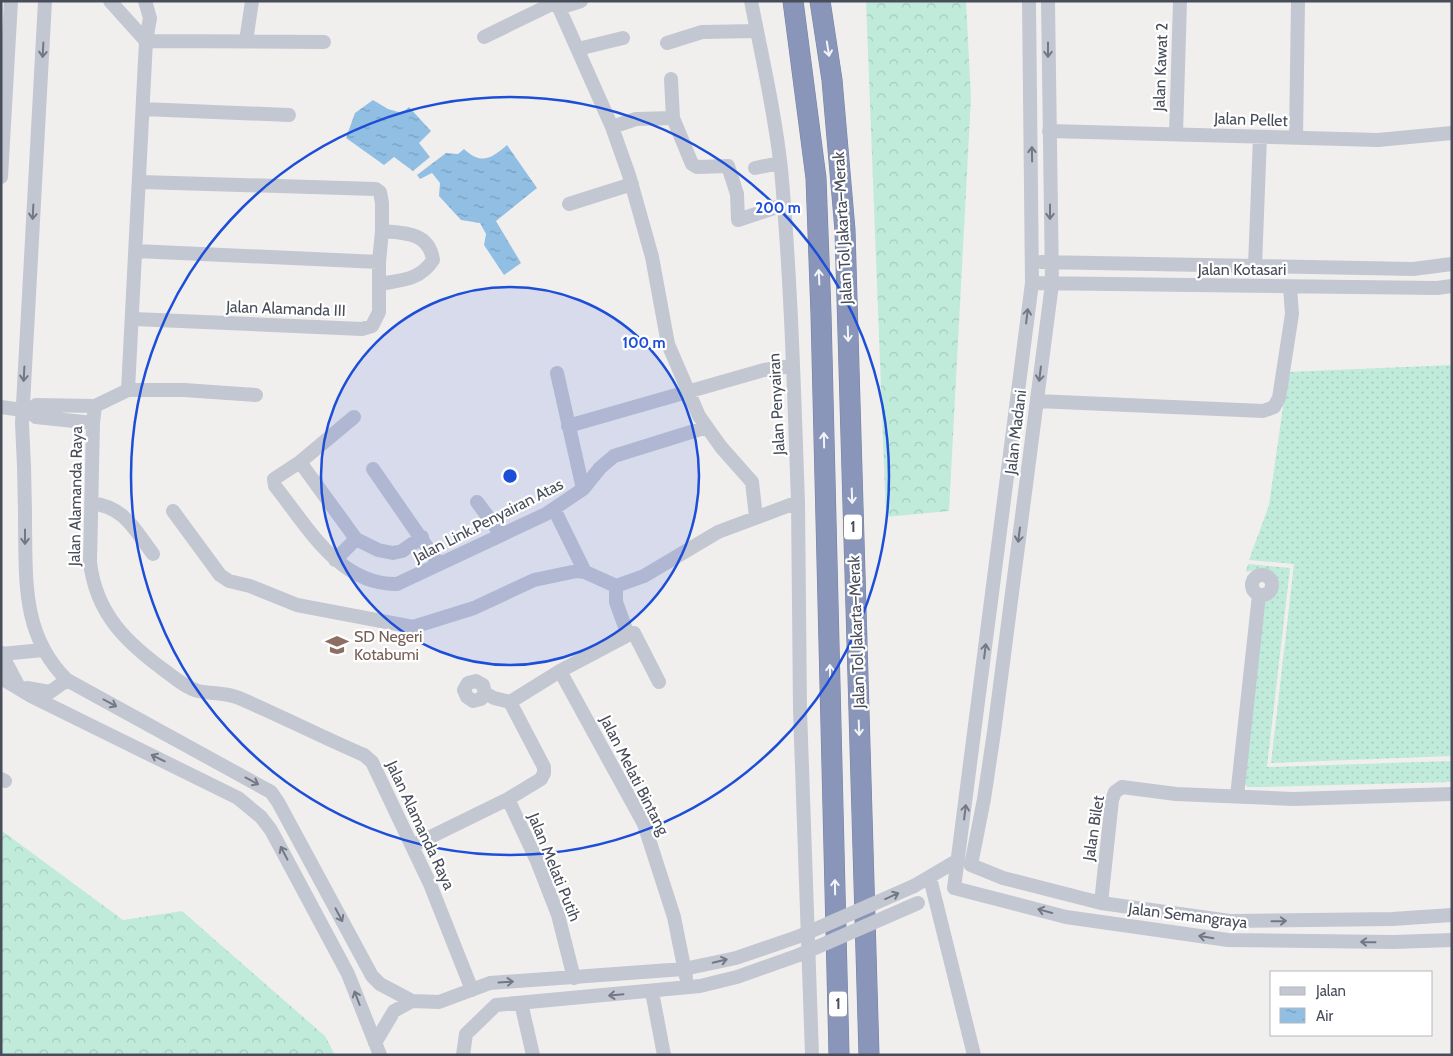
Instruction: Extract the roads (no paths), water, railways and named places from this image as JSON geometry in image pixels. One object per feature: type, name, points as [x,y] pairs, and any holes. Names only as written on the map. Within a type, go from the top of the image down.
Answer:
[{"type":"highway","name":"Jalan Tol Jakarta–Merak","points":[[793,1],[816,178],[839,1055]]},
{"type":"highway","name":"Jalan Tol Jakarta–Merak","points":[[820,1],[832,80],[844,230],[869,1055]]},
{"type":"street","points":[[1,177],[11,1]]},
{"type":"street","points":[[45,1],[26,411],[26,590],[32,620],[48,660],[67,680],[270,792],[278,802],[372,976],[380,984],[412,1001],[439,1002],[490,983],[684,970],[736,958],[800,936],[964,863]]},
{"type":"street","points":[[110,1],[146,41],[324,42]]},
{"type":"street","points":[[145,1],[150,18],[146,41],[134,319],[128,390],[184,390],[256,395]]},
{"type":"street","points":[[246,41],[252,1]]},
{"type":"street","points":[[484,37],[557,4],[580,1]]},
{"type":"street","name":"Jalan Penyairan","points":[[752,1],[770,92],[780,163],[783,205],[798,502],[800,719],[812,1055]]},
{"type":"street","name":"Jalan Madani","points":[[964,863],[1032,283],[1029,1]]},
{"type":"street","name":"Jalan Madani","points":[[964,863],[984,799],[1052,284],[1050,262],[1048,1]]},
{"type":"street","name":"Jalan Kawat 2","points":[[1176,134],[1180,1]]},
{"type":"street","points":[[1296,138],[1298,1]]},
{"type":"street","points":[[557,4],[612,127],[632,184],[652,257],[666,337],[687,392],[707,427],[752,482],[756,517]]},
{"type":"street","points":[[667,43],[702,32],[757,30]]},
{"type":"street","points":[[578,49],[623,38]]},
{"type":"street","points":[[671,80],[673,118],[695,167],[728,166],[737,194],[732,221],[783,205]]},
{"type":"street","points":[[143,109],[289,114]]},
{"type":"street","points":[[612,127],[636,119],[673,118]]},
{"type":"street","name":"Jalan Pellet","points":[[1049,131],[1378,140],[1452,134]]},
{"type":"street","points":[[1255,266],[1260,136]]},
{"type":"street","points":[[755,168],[780,163]]},
{"type":"street","name":"Jalan Alamanda III","points":[[134,319],[362,329],[372,326],[377,317],[380,284],[381,196],[376,189],[141,182]]},
{"type":"street","points":[[569,204],[632,184]]},
{"type":"street","points":[[380,284],[412,278],[422,274],[433,260],[427,242],[414,234],[382,231]]},
{"type":"street","points":[[136,251],[379,262]]},
{"type":"street","name":"Jalan Kotasari","points":[[1033,262],[1413,269],[1452,264]]},
{"type":"street","name":"Jalan Kotasari","points":[[1032,283],[1437,288],[1452,286]]},
{"type":"street","points":[[1037,401],[1263,411],[1274,407],[1279,398],[1292,314],[1290,286]]},
{"type":"street","points":[[568,426],[764,370],[792,366]]},
{"type":"street","points":[[556,373],[583,489]]},
{"type":"street","name":"Jalan Alamanda Raya","points":[[128,390],[95,406],[92,423],[90,562],[92,582],[116,627],[130,644],[182,684],[197,690],[236,696],[364,755],[372,762],[430,884],[472,990]]},
{"type":"street","points":[[26,411],[36,406],[95,406]]},
{"type":"street","points":[[1,407],[26,411],[36,418],[92,423]]},
{"type":"street","points":[[354,417],[300,462],[274,478],[275,486],[335,560],[356,539]]},
{"type":"street","name":"Jalan Link.Penyairan Atas","points":[[335,560],[356,576],[378,583],[397,584],[554,509],[583,489],[600,468],[619,454],[707,427]]},
{"type":"street","points":[[300,462],[356,539],[378,550],[393,553],[402,551],[422,537]]},
{"type":"street","points":[[373,469],[422,537],[438,563]]},
{"type":"street","points":[[477,502],[501,534]]},
{"type":"street","points":[[173,511],[220,575],[229,581],[250,586],[297,605],[413,627],[474,608],[534,580],[576,571],[584,572],[616,586],[644,576],[718,532],[798,502]]},
{"type":"street","points":[[91,503],[107,505],[117,509],[153,554]]},
{"type":"street","points":[[554,509],[584,572]]},
{"type":"street","points":[[616,586],[616,602],[628,635]]},
{"type":"street","points":[[1237,796],[1259,595]]},
{"type":"street","points":[[485,693],[494,698],[510,702],[560,671],[634,633],[659,682]]},
{"type":"street","points":[[19,687],[1,654],[43,650]]},
{"type":"street","name":"Jalan Melati Bintang","points":[[560,671],[644,824],[674,917],[688,987]]},
{"type":"street","points":[[1,678],[19,687],[31,696],[238,798],[261,817],[271,830],[348,974],[377,1049]]},
{"type":"street","points":[[19,687],[50,692],[67,680]]},
{"type":"street","points":[[412,846],[508,799],[541,779],[544,767],[510,702]]},
{"type":"street","name":"Jalan Bilet","points":[[1101,903],[1112,800],[1118,789],[1130,786],[1176,794],[1294,799],[1452,794]]},
{"type":"street","name":"Jalan Melati Putih","points":[[508,799],[537,861],[558,915],[574,978]]},
{"type":"street","points":[[463,1055],[466,1034],[489,1009],[502,1003],[652,992],[737,977],[799,955],[934,896],[958,888],[964,863]]},
{"type":"street","name":"Jalan Semangraya","points":[[964,863],[1003,878],[1101,903],[1230,921],[1392,919],[1452,915]]},
{"type":"street","points":[[930,878],[974,1055]]},
{"type":"street","name":"Jalan Semangraya","points":[[958,888],[1066,917],[1228,940],[1394,942],[1452,940]]},
{"type":"street","points":[[1392,919],[1394,942]]},
{"type":"street","points":[[652,992],[664,1055]]},
{"type":"street","points":[[377,1049],[394,1011],[412,1001]]},
{"type":"street","points":[[521,1003],[533,1055]]},
{"type":"water","points":[[373,100],[388,109],[402,113],[409,107],[431,131],[419,143],[430,157],[413,171],[394,157],[384,165],[346,138],[355,113]]},
{"type":"water","points":[[507,145],[537,188],[496,221],[521,263],[504,275],[484,245],[486,234],[480,223],[461,220],[439,196],[440,183],[432,173],[420,179],[417,175],[446,153],[458,154],[464,149],[476,157],[486,158],[496,154]]},
{"type":"place","name":"SD Negeri Kotabumi","points":[[337,645]]}]
